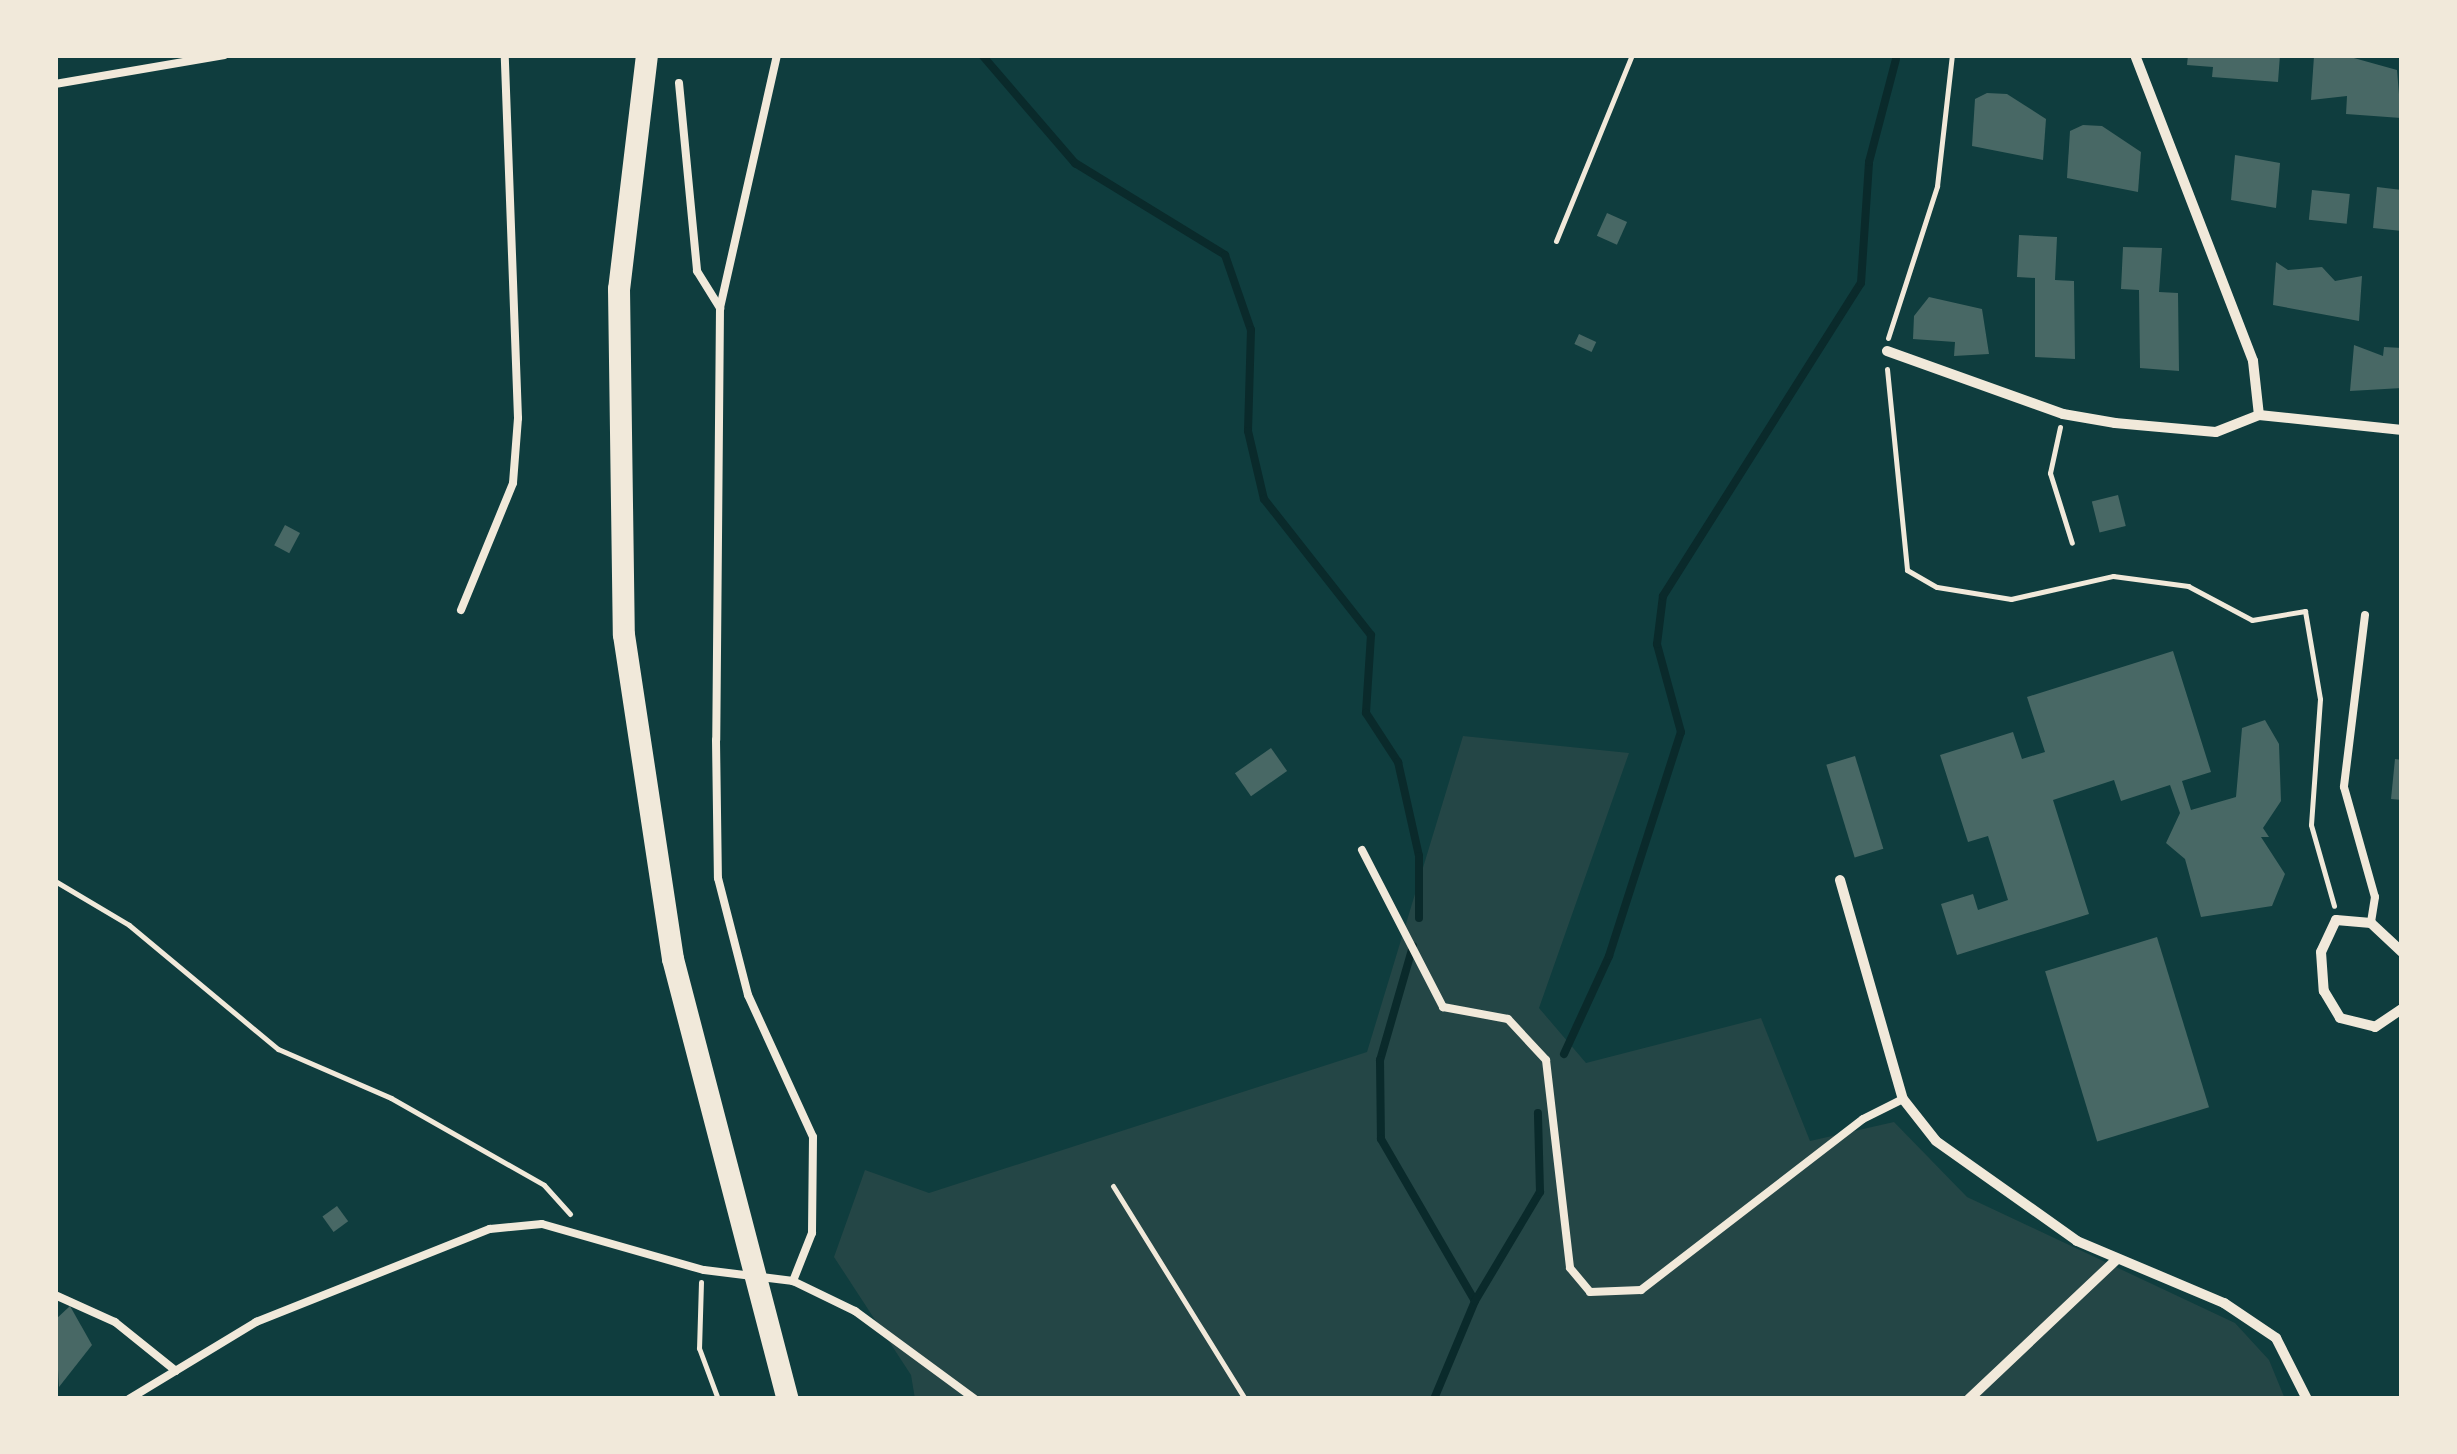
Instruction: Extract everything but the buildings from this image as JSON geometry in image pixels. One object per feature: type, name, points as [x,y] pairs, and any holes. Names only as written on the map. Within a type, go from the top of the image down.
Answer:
[{"type":"main road","points":[[646,55],[619,289],[624,635],[653,850],[722,1164],[788,1399]]},
{"type":"street","points":[[2136,55],[2254,361],[2259,415]]},
{"type":"street","points":[[1887,352],[2063,414],[2216,432],[2259,415],[2402,430]]},
{"type":"street","points":[[1840,880],[1903,1099],[1936,1141],[2040,1217],[2117,1259],[2224,1303],[2276,1338],[2307,1399]]},
{"type":"street","points":[[2402,952],[2371,923],[2336,920],[2321,952],[2324,991],[2340,1018],[2375,1028],[2402,1009]]},
{"type":"street","points":[[1969,1399],[2117,1259]]},
{"type":"lane","points":[[55,84],[225,55]]},
{"type":"lane","points":[[461,610],[513,483],[518,418],[505,55]]},
{"type":"lane","points":[[777,55],[720,308],[718,878],[748,994],[813,1137],[812,1233],[794,1281]]},
{"type":"lane","points":[[680,83],[697,271],[720,308]]},
{"type":"lane","points":[[2365,615],[2344,787],[2375,897],[2371,923]]},
{"type":"lane","points":[[1362,850],[1444,1007],[1508,1020],[1546,1060],[1570,1268],[1590,1292],[1641,1290],[1863,1119],[1903,1099]]},
{"type":"lane","points":[[129,1399],[256,1322],[490,1230],[581,1228],[704,1270],[794,1281],[855,1311],[975,1399]]},
{"type":"lane","points":[[55,1296],[115,1322],[176,1371]]},
{"type":"path","points":[[1556,241],[1632,55]]},
{"type":"path","points":[[1952,55],[1936,186],[1891,312],[1887,352],[1907,570],[1937,588],[2011,599],[2114,576],[2188,586],[2252,620],[2305,611],[2320,699],[2311,825],[2336,920]]},
{"type":"path","points":[[2040,55],[2086,55]]},
{"type":"path","points":[[2063,414],[2050,473],[2072,542]]},
{"type":"path","points":[[55,880],[129,925],[278,1049],[390,1098],[544,1185],[581,1228]]},
{"type":"path","points":[[1113,1186],[1246,1399]]},
{"type":"path","points":[[704,1270],[694,1310],[718,1399]]},
{"type":"shaded area","points":[[1463,736],[1629,753],[1539,1008],[1586,1063],[1761,1018],[1810,1141],[1894,1122],[1967,1197],[2235,1323],[2269,1360],[2285,1399],[915,1399],[911,1375],[834,1257],[865,1170],[929,1193],[1367,1052]]},
{"type":"waterway","points":[[982,55],[1075,163],[1225,255],[1251,330],[1248,431],[1264,499],[1371,635],[1366,713],[1398,762],[1419,856],[1419,918]]},
{"type":"waterway","points":[[1564,1054],[1609,956],[1681,732],[1657,644],[1663,596],[1861,283],[1869,162],[1896,59]]},
{"type":"waterway","points":[[1413,946],[1380,1060],[1381,1139],[1475,1301]]},
{"type":"waterway","points":[[1434,1399],[1475,1301],[1540,1192],[1538,1113]]}]
